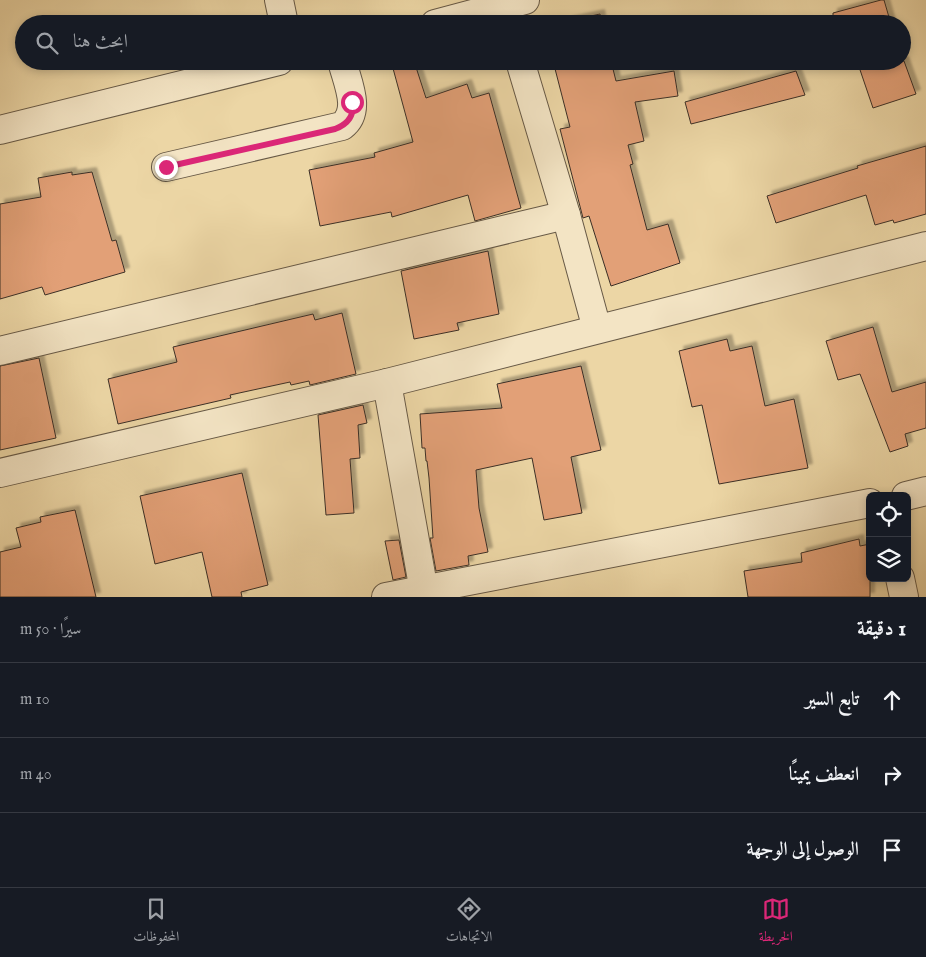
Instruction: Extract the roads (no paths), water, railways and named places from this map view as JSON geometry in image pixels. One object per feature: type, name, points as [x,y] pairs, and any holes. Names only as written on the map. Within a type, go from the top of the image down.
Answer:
[{"type":"street","points":[[279,0],[282,15]]},
{"type":"street","points":[[485,15],[513,10]]},
{"type":"street","points":[[0,130],[243,70]]},
{"type":"street","points":[[166,167],[342,126],[348,122],[354,108],[344,70]]},
{"type":"street","points":[[523,70],[566,215],[597,329]]},
{"type":"street","points":[[0,351],[566,215]]},
{"type":"street","points":[[0,473],[387,383],[926,246]]},
{"type":"street","points":[[387,383],[424,593]]},
{"type":"street","points":[[911,495],[926,491]]},
{"type":"street","points":[[386,597],[424,593],[866,504]]},
{"type":"street","points":[[901,582],[904,597]]}]
